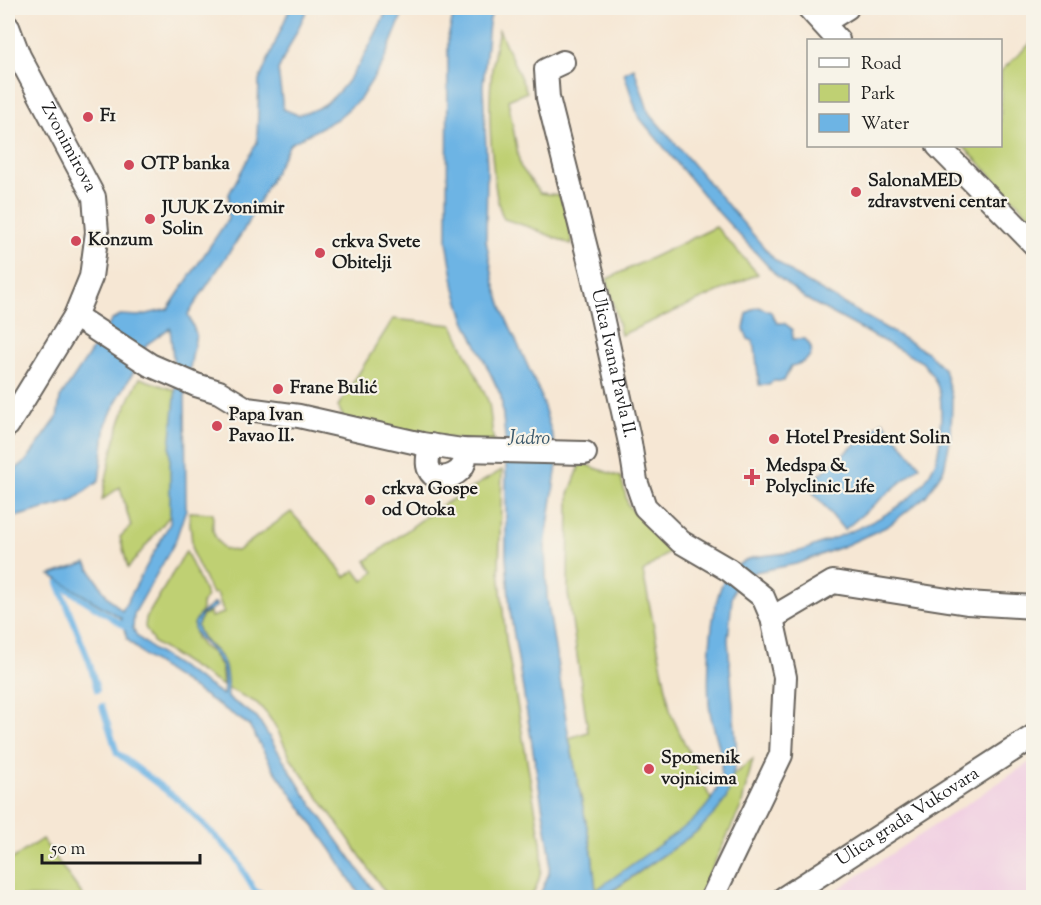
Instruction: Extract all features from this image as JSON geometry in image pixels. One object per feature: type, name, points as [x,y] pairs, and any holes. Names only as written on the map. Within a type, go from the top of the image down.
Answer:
[{"type":"street","points":[[837,39],[816,15],[847,8]]},
{"type":"street","name":"Zvonimirova","points":[[8,27],[19,56],[94,197],[97,232],[91,277],[75,316],[8,425]]},
{"type":"street","name":"Ulica Ivana Pavla II.","points":[[563,62],[546,70],[548,98],[592,272],[630,442],[636,481],[645,507],[681,542],[729,570],[763,597],[772,618],[785,676],[781,755],[712,897]]},
{"type":"street","points":[[939,147],[1034,244]]},
{"type":"street","points":[[75,316],[150,365],[196,385],[219,392],[247,409],[299,416],[462,450],[585,453]]},
{"type":"street","points":[[430,445],[429,471],[438,477],[445,478],[458,472],[464,464],[465,456],[462,450]]},
{"type":"street","points":[[772,618],[833,582],[967,603],[1034,606]]},
{"type":"street","name":"Ulica grada Vukovara","points":[[784,897],[1034,736]]},
{"type":"shaded area","points":[[1033,760],[1033,897],[826,897]]},
{"type":"green space","points":[[499,30],[527,92],[508,100],[520,166],[540,193],[559,195],[567,212],[572,245],[504,219],[501,213],[494,179],[490,114],[491,80]]},
{"type":"green space","points":[[1033,41],[1033,219],[964,147],[1002,147],[1002,70]]},
{"type":"green space","points":[[716,227],[758,274],[621,335],[607,279]]},
{"type":"green space","points":[[393,319],[453,325],[489,403],[494,445],[345,421],[338,406]]},
{"type":"green space","points":[[140,378],[177,391],[172,513],[128,568],[120,537],[131,526],[120,487],[102,500],[120,422]]},
{"type":"green space","points":[[581,463],[621,477],[628,505],[669,552],[643,572],[671,714],[712,802],[672,839],[595,891],[592,852],[569,738],[588,732],[568,593],[569,494]]},
{"type":"green space","points":[[502,470],[499,570],[506,640],[541,842],[542,864],[539,878],[530,897],[388,897],[291,759],[267,714],[257,703],[227,688],[223,662],[217,652],[202,637],[197,626],[203,615],[210,612],[211,617],[224,613],[217,593],[212,594],[193,554],[189,512],[213,513],[213,529],[217,540],[224,549],[237,551],[291,512],[330,556],[345,577],[355,570],[363,581],[374,572],[366,561],[436,509]]},
{"type":"green space","points":[[186,551],[207,597],[202,603],[202,609],[194,625],[196,638],[212,653],[221,666],[223,686],[154,643],[145,627],[146,618]]},
{"type":"green space","points":[[753,759],[741,807],[698,897],[603,898],[699,830],[730,787],[732,776]]},
{"type":"green space","points":[[42,839],[84,897],[8,897],[8,862]]},
{"type":"water","points":[[290,8],[308,8],[278,70],[283,109],[298,115],[318,108],[341,89],[360,62],[388,8],[405,8],[383,63],[360,99],[337,119],[290,144],[242,233],[188,314],[196,334],[185,396],[186,509],[175,542],[134,614],[133,628],[137,636],[152,649],[223,695],[222,666],[200,640],[194,627],[202,613],[215,603],[217,606],[202,615],[197,626],[202,638],[218,654],[224,664],[228,698],[257,717],[302,790],[378,897],[361,897],[332,851],[273,768],[249,725],[146,657],[127,639],[121,618],[50,575],[86,563],[107,596],[122,611],[170,523],[170,448],[176,387],[170,328],[146,345],[117,400],[106,424],[99,481],[72,501],[8,519],[8,481],[17,468],[26,461],[57,418],[60,398],[112,320],[120,315],[139,316],[168,309],[228,219],[229,194],[257,142],[259,81]]},
{"type":"water","name":"Jadro","points":[[455,8],[493,8],[489,23],[483,86],[487,168],[486,240],[494,283],[505,316],[540,393],[555,445],[557,465],[545,546],[547,597],[569,738],[592,852],[596,890],[690,823],[705,808],[716,792],[721,774],[721,763],[710,710],[709,658],[712,624],[723,582],[732,571],[748,559],[805,550],[882,517],[909,498],[921,486],[936,459],[939,448],[941,412],[938,387],[922,362],[806,299],[778,277],[709,202],[638,116],[624,73],[634,68],[649,113],[773,258],[796,276],[927,352],[944,369],[952,398],[951,436],[944,469],[926,496],[888,526],[796,564],[755,572],[734,590],[728,640],[736,743],[735,765],[726,799],[699,830],[603,897],[539,897],[549,873],[550,853],[510,611],[506,556],[506,447],[501,396],[464,318],[455,289],[447,241],[448,37]]},
{"type":"water","points":[[759,307],[771,312],[777,323],[784,323],[792,329],[793,339],[805,339],[811,349],[806,360],[791,366],[784,381],[773,381],[769,385],[759,385],[755,347],[748,339],[744,329],[747,314]]},
{"type":"water","points":[[883,421],[920,466],[844,530],[807,485]]},
{"type":"waterway","points":[[58,583],[89,661],[97,690]]},
{"type":"waterway","points":[[59,584],[128,628]]},
{"type":"waterway","points":[[102,706],[117,753],[180,801],[235,856],[254,890],[267,898]]},
{"type":"place","name":"F1","points":[[88,117]]},
{"type":"place","name":"OTP banka","points":[[129,165]]},
{"type":"place","name":"SalonaMED zdravstveni centar","points":[[856,192]]},
{"type":"place","name":"JUUK Zvonimir Solin","points":[[150,219]]},
{"type":"place","name":"Konzum","points":[[76,241]]},
{"type":"place","name":"crkva Svete Obitelji","points":[[320,253]]},
{"type":"place","name":"Frane Bulić","points":[[278,389]]},
{"type":"place","name":"Papa Ivan Pavao II.","points":[[217,426]]},
{"type":"place","name":"Hotel President Solin","points":[[774,439]]},
{"type":"place","name":"Medspa & Polyclinic Life","points":[[752,477]]},
{"type":"place","name":"crkva Gospe od Otoka","points":[[370,500]]},
{"type":"place","name":"Spomenik vojnicima","points":[[649,769]]}]
